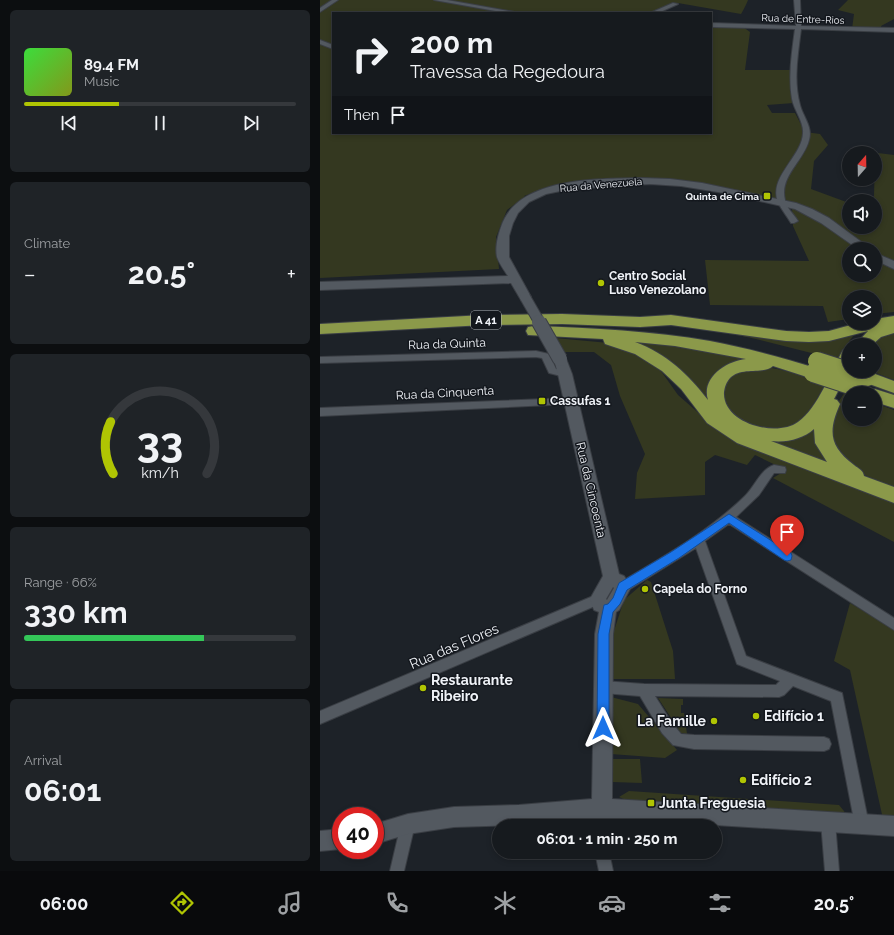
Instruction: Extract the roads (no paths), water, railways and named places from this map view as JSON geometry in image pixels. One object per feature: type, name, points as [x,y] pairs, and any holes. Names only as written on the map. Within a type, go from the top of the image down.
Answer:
[{"type":"highway","name":"A 41","points":[[320,329],[484,320],[562,319],[640,322],[755,344],[865,386]]},
{"type":"highway","points":[[640,322],[670,320],[809,338],[829,336],[878,323],[894,322]]},
{"type":"highway","points":[[858,338],[870,330],[894,322]]},
{"type":"highway","points":[[870,338],[875,333],[894,329]]},
{"type":"highway","name":"A 41","points":[[320,339],[485,332],[573,332],[628,335],[696,343],[794,366],[815,367]]},
{"type":"highway","points":[[573,332],[612,340],[653,356],[683,380],[709,415],[724,427],[743,438],[894,495]]},
{"type":"highway","points":[[794,366],[759,363],[744,365],[728,371],[718,380],[714,400],[721,413],[730,423],[748,432],[764,436],[783,435],[798,431],[808,424],[816,414],[842,367]]},
{"type":"highway","points":[[845,378],[826,415],[821,430],[825,447],[834,459],[852,474],[894,491]]},
{"type":"highway","name":"A 41","points":[[882,387],[894,387]]},
{"type":"highway","points":[[882,398],[894,402]]},
{"type":"street","points":[[320,10],[335,0]]},
{"type":"street","points":[[437,0],[511,12]]},
{"type":"street","points":[[794,221],[791,214],[781,202],[781,190],[785,175],[795,158],[804,147],[807,131],[797,105],[793,73],[800,12],[797,0]]},
{"type":"street","points":[[655,12],[674,4]]},
{"type":"street","points":[[876,29],[888,24]]},
{"type":"street","name":"Rua de Entre-Rios","points":[[712,25],[894,30]]},
{"type":"street","points":[[320,42],[332,46]]},
{"type":"street","name":"Rua da Venezuela","points":[[571,401],[560,358],[514,279],[503,257],[502,249],[507,222],[513,211],[525,200],[546,191],[569,186],[617,182],[660,181],[703,186],[781,202],[798,207],[822,218],[855,242]]},
{"type":"street","points":[[882,260],[894,266]]},
{"type":"street","points":[[320,286],[514,279]]},
{"type":"street","name":"Rua da Quinta","points":[[320,360],[536,354],[546,356],[552,371],[565,374]]},
{"type":"street","name":"Rua da Cinquenta","points":[[320,412],[571,401]]},
{"type":"street","name":"Rua da Cincoenta","points":[[571,401],[617,583]]},
{"type":"street","points":[[597,815],[603,687],[603,604],[612,608],[616,601],[617,583],[699,539],[729,518],[754,494],[771,470],[781,470]]},
{"type":"street","points":[[729,518],[894,624]]},
{"type":"street","points":[[699,539],[741,660],[837,697],[862,825]]},
{"type":"street","name":"Rua das Flores","points":[[320,718],[603,604]]},
{"type":"street","points":[[603,687],[644,690],[779,691],[790,680]]},
{"type":"street","points":[[644,690],[667,728],[678,740],[694,742],[824,744]]},
{"type":"street","points":[[384,831],[408,824],[454,817],[519,815],[597,815],[828,822],[894,826]]},
{"type":"street","points":[[828,822],[832,871]]},
{"type":"street","points":[[397,871],[408,824]]},
{"type":"street","points":[[320,841],[332,840]]},
{"type":"street","points":[[603,859],[606,871]]},
{"type":"place","name":"Quinta de Cima","points":[[767,196]]},
{"type":"place","name":"Centro Social Luso Venezolano","points":[[601,283]]},
{"type":"place","name":"Cassufas 1","points":[[542,401]]},
{"type":"place","name":"Capela do Forno","points":[[645,589]]},
{"type":"place","name":"Restaurante Ribeiro","points":[[423,688]]},
{"type":"place","name":"Edifício 1","points":[[756,716]]},
{"type":"place","name":"La Famille","points":[[714,721]]},
{"type":"place","name":"Edifício 2","points":[[743,780]]},
{"type":"place","name":"Junta Freguesia","points":[[651,803]]}]
